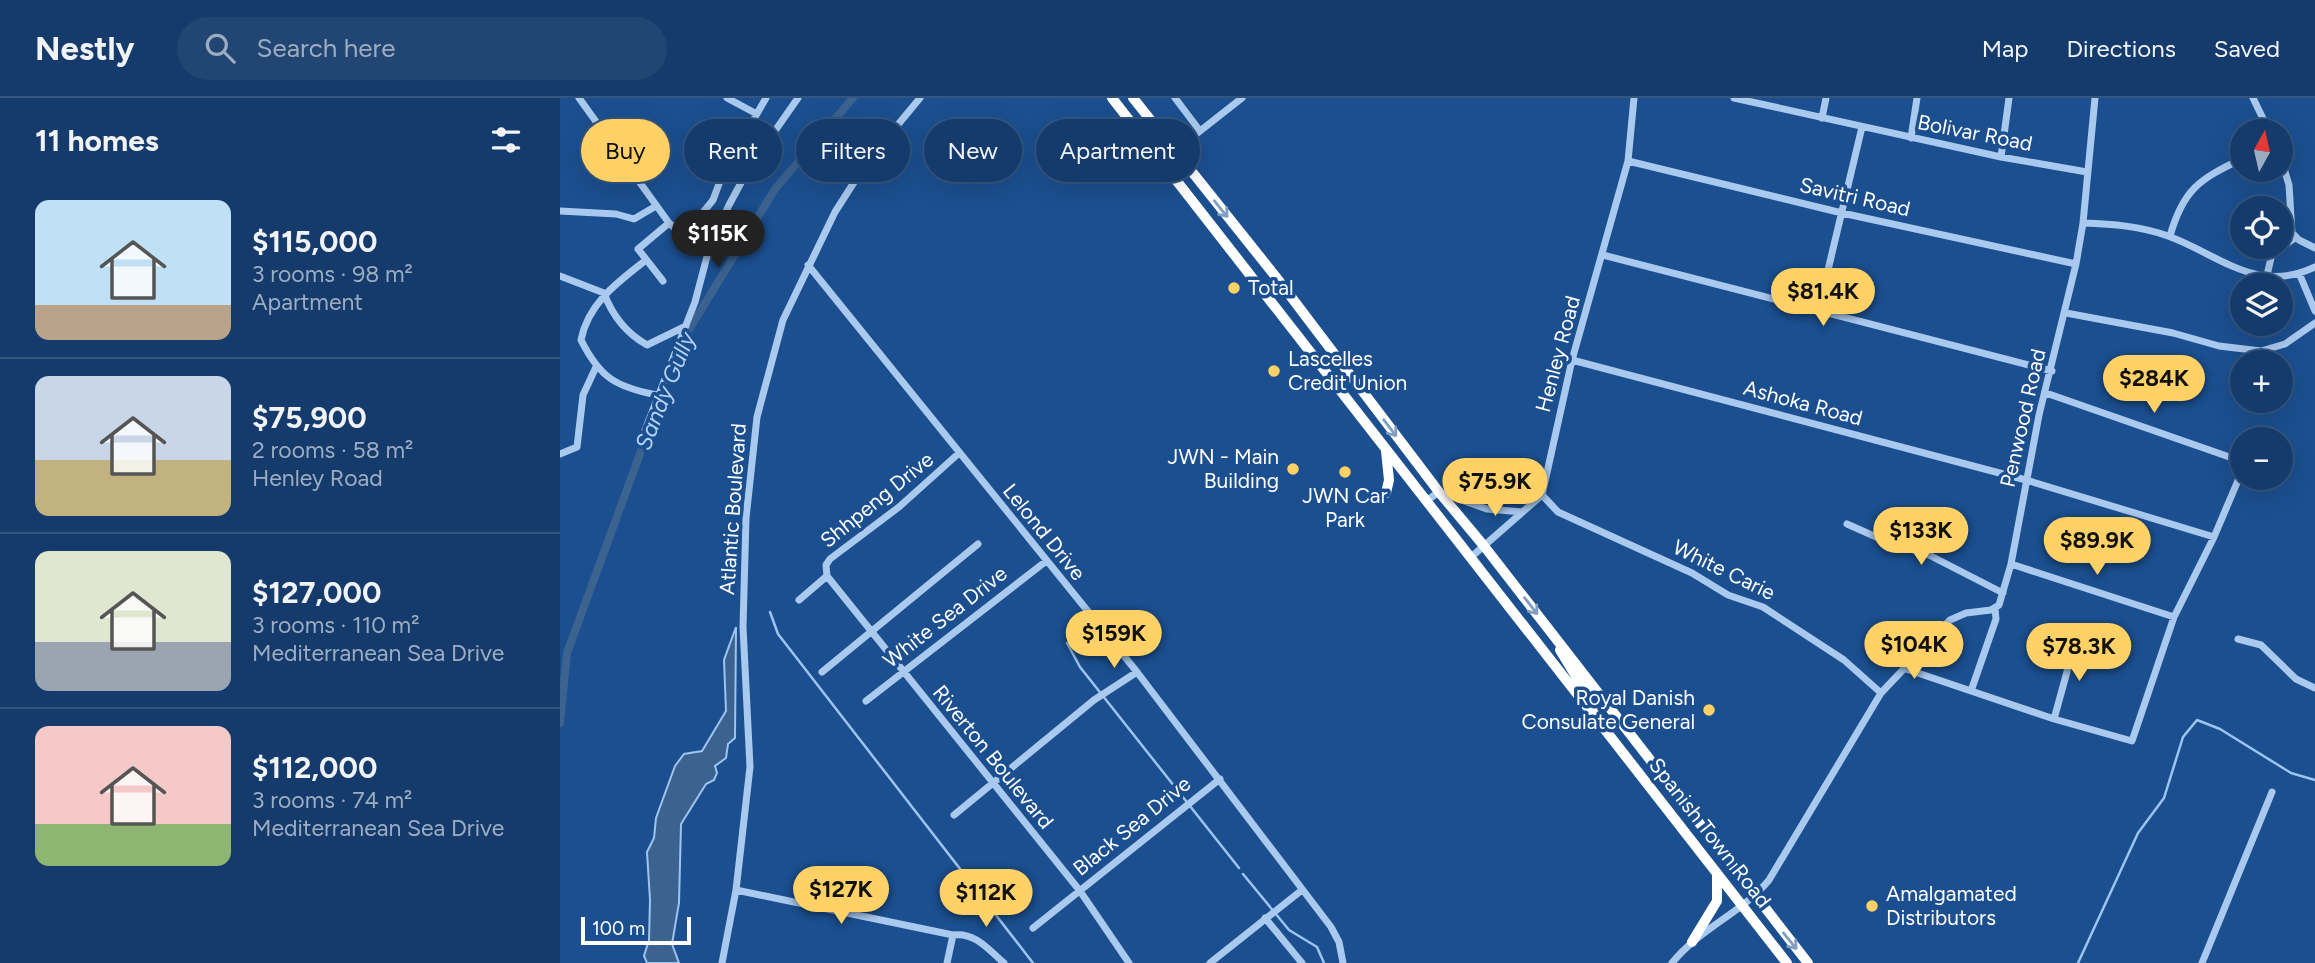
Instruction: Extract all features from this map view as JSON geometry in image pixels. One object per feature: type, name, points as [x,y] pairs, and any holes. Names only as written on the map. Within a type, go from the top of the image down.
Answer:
[{"type":"highway","name":"Spanish Town Road","points":[[1112,98],[1787,963]]},
{"type":"highway","name":"Spanish Town Road","points":[[1133,98],[1150,119]]},
{"type":"highway","name":"Spanish Town Road","points":[[1200,182],[1276,276],[1439,492],[1484,546],[1754,897],[1808,963]]},
{"type":"highway","points":[[1261,289],[1276,276]]},
{"type":"highway","points":[[1385,493],[1389,480],[1386,450]]},
{"type":"highway","points":[[1562,647],[1560,654],[1620,745],[1620,752]]},
{"type":"highway","points":[[1692,942],[1717,901],[1717,872]]},
{"type":"street","points":[[579,98],[669,223],[684,236],[709,248]]},
{"type":"street","points":[[727,98],[755,113]]},
{"type":"street","points":[[684,236],[713,200],[723,173],[766,98]]},
{"type":"street","points":[[640,443],[687,325],[709,248],[749,169],[798,98]]},
{"type":"street","name":"Atlantic Boulevard","points":[[722,963],[736,890],[750,767],[743,627],[749,468],[757,417],[773,352],[808,265],[835,212],[867,162],[920,98]]},
{"type":"street","points":[[1175,98],[1191,119]]},
{"type":"street","points":[[1200,131],[1242,98]]},
{"type":"street","name":"Henley Road","points":[[1542,495],[1572,360],[1628,160],[1634,98]]},
{"type":"street","points":[[1822,118],[1826,98]]},
{"type":"street","points":[[1910,138],[1917,98]]},
{"type":"street","points":[[2001,157],[2009,98]]},
{"type":"street","name":"Penwood Road","points":[[1971,691],[2011,565],[2026,480],[2066,313],[2083,223],[2095,98]]},
{"type":"street","points":[[2253,98],[2263,119]]},
{"type":"street","name":"Bolivar Road","points":[[1739,99],[1910,138],[2087,172]]},
{"type":"street","points":[[1818,312],[1862,127]]},
{"type":"street","name":"Savitri Road","points":[[1628,160],[1842,214],[2076,264]]},
{"type":"street","points":[[2170,236],[2180,202],[2196,184],[2230,166]]},
{"type":"street","points":[[2288,182],[2295,238]]},
{"type":"street","points":[[560,211],[616,214],[634,219],[656,206]]},
{"type":"street","points":[[663,282],[638,249],[669,223]]},
{"type":"street","points":[[2083,223],[2122,225],[2170,236],[2235,270],[2254,273]]},
{"type":"street","points":[[2295,238],[2315,248]]},
{"type":"street","points":[[2267,273],[2272,254],[2295,238]]},
{"type":"street","points":[[1603,255],[2052,371]]},
{"type":"street","points":[[646,260],[604,293],[583,330],[581,340],[596,366],[614,381],[657,395]]},
{"type":"street","name":"Lelond Drive","points":[[808,265],[1045,562],[1137,672],[1220,779],[1331,927],[1339,943],[1343,963]]},
{"type":"street","points":[[2293,273],[2315,267]]},
{"type":"street","points":[[2299,273],[2315,311]]},
{"type":"street","points":[[560,276],[604,293],[611,313],[647,345],[687,325]]},
{"type":"street","points":[[2066,313],[2173,333],[2219,346],[2261,351],[2285,344],[2315,323]]},
{"type":"street","name":"Ashoka Road","points":[[1572,360],[2026,480],[2214,537]]},
{"type":"street","points":[[560,454],[577,447],[583,395],[596,366]]},
{"type":"street","points":[[2046,393],[2230,457]]},
{"type":"street","name":"Shhpeng Drive","points":[[799,600],[827,576],[826,565],[830,559],[899,507],[958,454]]},
{"type":"street","points":[[1906,669],[2054,719],[2132,741],[2174,617],[2234,490]]},
{"type":"street","points":[[1426,501],[1439,492],[1487,509],[1524,512]]},
{"type":"street","points":[[1470,558],[1542,495]]},
{"type":"street","name":"White Carie","points":[[1542,495],[1558,512],[1692,573],[1728,595],[1763,607],[1802,630],[1844,660],[1881,693]]},
{"type":"street","points":[[1847,524],[1892,544],[1925,553],[2003,593]]},
{"type":"street","points":[[822,672],[978,544]]},
{"type":"street","name":"White Sea Drive","points":[[866,701],[1045,562]]},
{"type":"street","points":[[2011,565],[2174,617]]},
{"type":"street","name":"Riverton Boulevard","points":[[827,576],[902,673],[1080,891],[1129,963]]},
{"type":"street","points":[[1672,963],[1692,942],[1754,897],[1769,880],[1881,693],[1950,620],[1966,612],[1996,608]]},
{"type":"street","points":[[2054,719],[2077,639]]},
{"type":"street","points":[[2238,639],[2261,645],[2296,679],[2315,688]]},
{"type":"street","points":[[954,816],[1094,700],[1137,672]]},
{"type":"street","name":"Black Sea Drive","points":[[1033,928],[1181,807],[1220,779]]},
{"type":"street","points":[[2202,963],[2272,792]]},
{"type":"street","points":[[736,890],[953,934],[965,933],[1004,963]]},
{"type":"street","points":[[1210,963],[1302,890]]},
{"type":"street","points":[[1265,918],[1302,963]]},
{"type":"street","points":[[947,963],[953,934]]},
{"type":"water","points":[[736,627],[735,738],[728,744],[726,758],[715,766],[717,773],[714,780],[706,784],[681,824],[679,903],[672,944],[679,963],[647,963],[644,956],[649,940],[650,900],[647,852],[654,838],[656,818],[675,766],[684,754],[702,751],[726,711],[724,660]]},
{"type":"waterway","name":"Sandy Gully","points":[[682,341],[775,189],[853,98]]},
{"type":"waterway","name":"Sandy Gully","points":[[560,723],[567,653],[659,402]]},
{"type":"waterway","points":[[770,612],[778,634],[1033,963]]},
{"type":"waterway","points":[[1067,643],[1080,667],[1239,868]]},
{"type":"waterway","points":[[2078,963],[2138,833],[2164,798],[2183,737],[2197,720],[2220,729],[2291,773],[2315,780]]},
{"type":"waterway","points":[[1243,874],[1289,930],[1317,947],[1324,963]]},
{"type":"place","name":"Total","points":[[1234,288]]},
{"type":"place","name":"Lascelles Credit Union","points":[[1274,371]]},
{"type":"place","name":"JWN - Main Building","points":[[1293,469]]},
{"type":"place","name":"JWN Car Park","points":[[1345,472]]},
{"type":"place","name":"Royal Danish Consulate General","points":[[1709,710]]},
{"type":"place","name":"Amalgamated Distributors","points":[[1872,906]]}]
